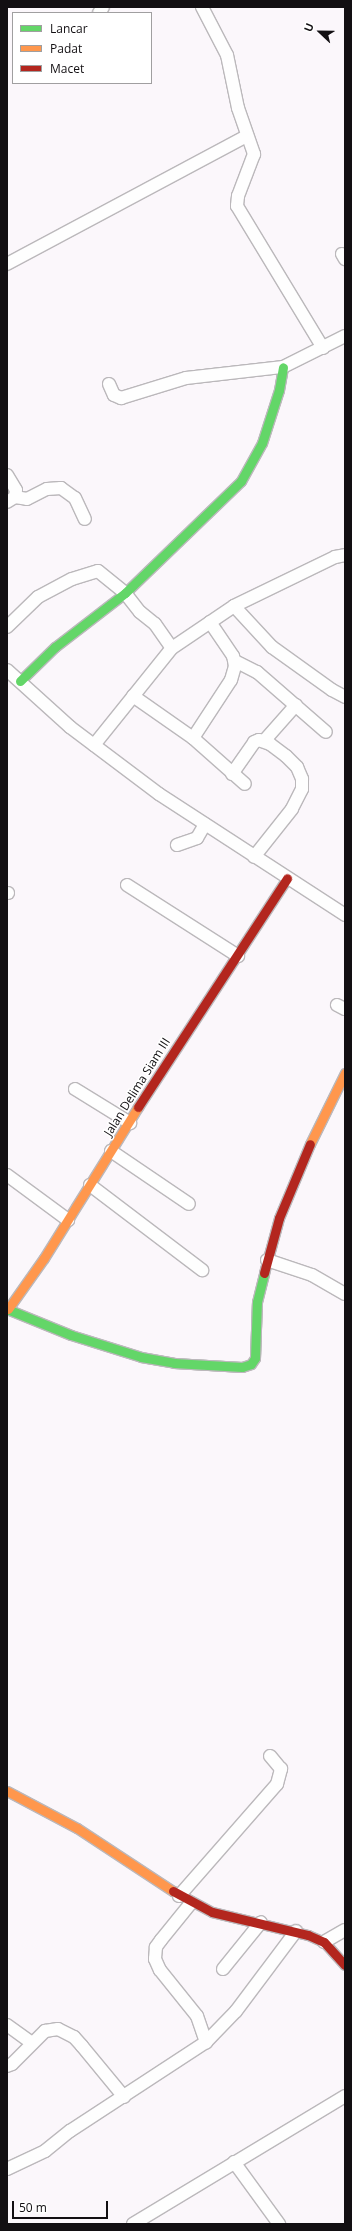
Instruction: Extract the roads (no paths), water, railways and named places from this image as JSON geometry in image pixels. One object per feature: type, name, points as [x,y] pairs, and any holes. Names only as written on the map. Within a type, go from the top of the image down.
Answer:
[{"type":"street","points":[[202,7],[227,55],[234,93],[254,158],[238,196],[237,206],[323,348]]},
{"type":"street","points":[[7,264],[247,136]]},
{"type":"street","points":[[109,384],[114,395],[121,398],[186,378],[283,367],[345,336]]},
{"type":"street","points":[[20,681],[55,647],[125,593],[234,489],[249,471],[262,443],[279,390],[283,367]]},
{"type":"street","points":[[7,475],[15,486],[11,500],[27,499],[47,489],[61,488],[75,498],[85,519]]},
{"type":"street","points":[[94,745],[172,648],[234,606],[335,557],[345,555]]},
{"type":"street","points":[[7,627],[38,597],[72,579],[96,571],[103,572],[125,593],[140,612],[155,624],[172,648]]},
{"type":"street","points":[[234,606],[272,646],[332,690],[345,697]]},
{"type":"street","points":[[210,622],[235,662],[258,672],[326,732]]},
{"type":"street","points":[[193,738],[231,680],[235,662]]},
{"type":"street","points":[[7,670],[94,745],[205,824],[345,915]]},
{"type":"street","points":[[133,696],[193,738],[245,784]]},
{"type":"street","points":[[264,741],[296,705]]},
{"type":"street","points":[[232,774],[254,742],[264,741],[292,762],[301,775],[303,784],[292,809],[254,857]]},
{"type":"street","points":[[177,845],[195,839],[205,824]]},
{"type":"street","name":"Jalan Delima Siam III","points":[[8,1309],[68,1220],[130,1123],[188,1027],[238,956],[287,878]]},
{"type":"street","points":[[127,885],[238,956]]},
{"type":"street","points":[[8,1309],[71,1335],[141,1357],[174,1363],[248,1366],[255,1358],[257,1302],[267,1260],[300,1162],[345,1073]]},
{"type":"street","points":[[75,1089],[130,1123]]},
{"type":"street","points":[[111,1151],[188,1204]]},
{"type":"street","points":[[7,1175],[68,1220]]},
{"type":"street","points":[[90,1185],[202,1270]]},
{"type":"street","points":[[267,1260],[312,1275],[345,1294]]},
{"type":"street","points":[[179,1896],[278,1784],[281,1769],[270,1756]]},
{"type":"street","points":[[7,1791],[78,1828],[191,1903],[212,1912],[296,1931],[324,1942],[345,1965]]},
{"type":"street","points":[[191,1903],[156,1947],[155,1959],[160,1970],[197,2016],[206,2042]]},
{"type":"street","points":[[223,1969],[261,1922]]},
{"type":"street","points":[[324,1942],[345,1930]]},
{"type":"street","points":[[7,2169],[45,2151],[78,2126],[206,2042],[236,2011],[296,1931]]},
{"type":"street","points":[[7,2024],[32,2043]]},
{"type":"street","points":[[7,2066],[12,2064],[32,2043],[48,2030],[65,2032],[82,2046],[124,2097]]},
{"type":"street","points":[[133,2224],[345,2096]]},
{"type":"street","points":[[234,2162],[278,2224]]}]
